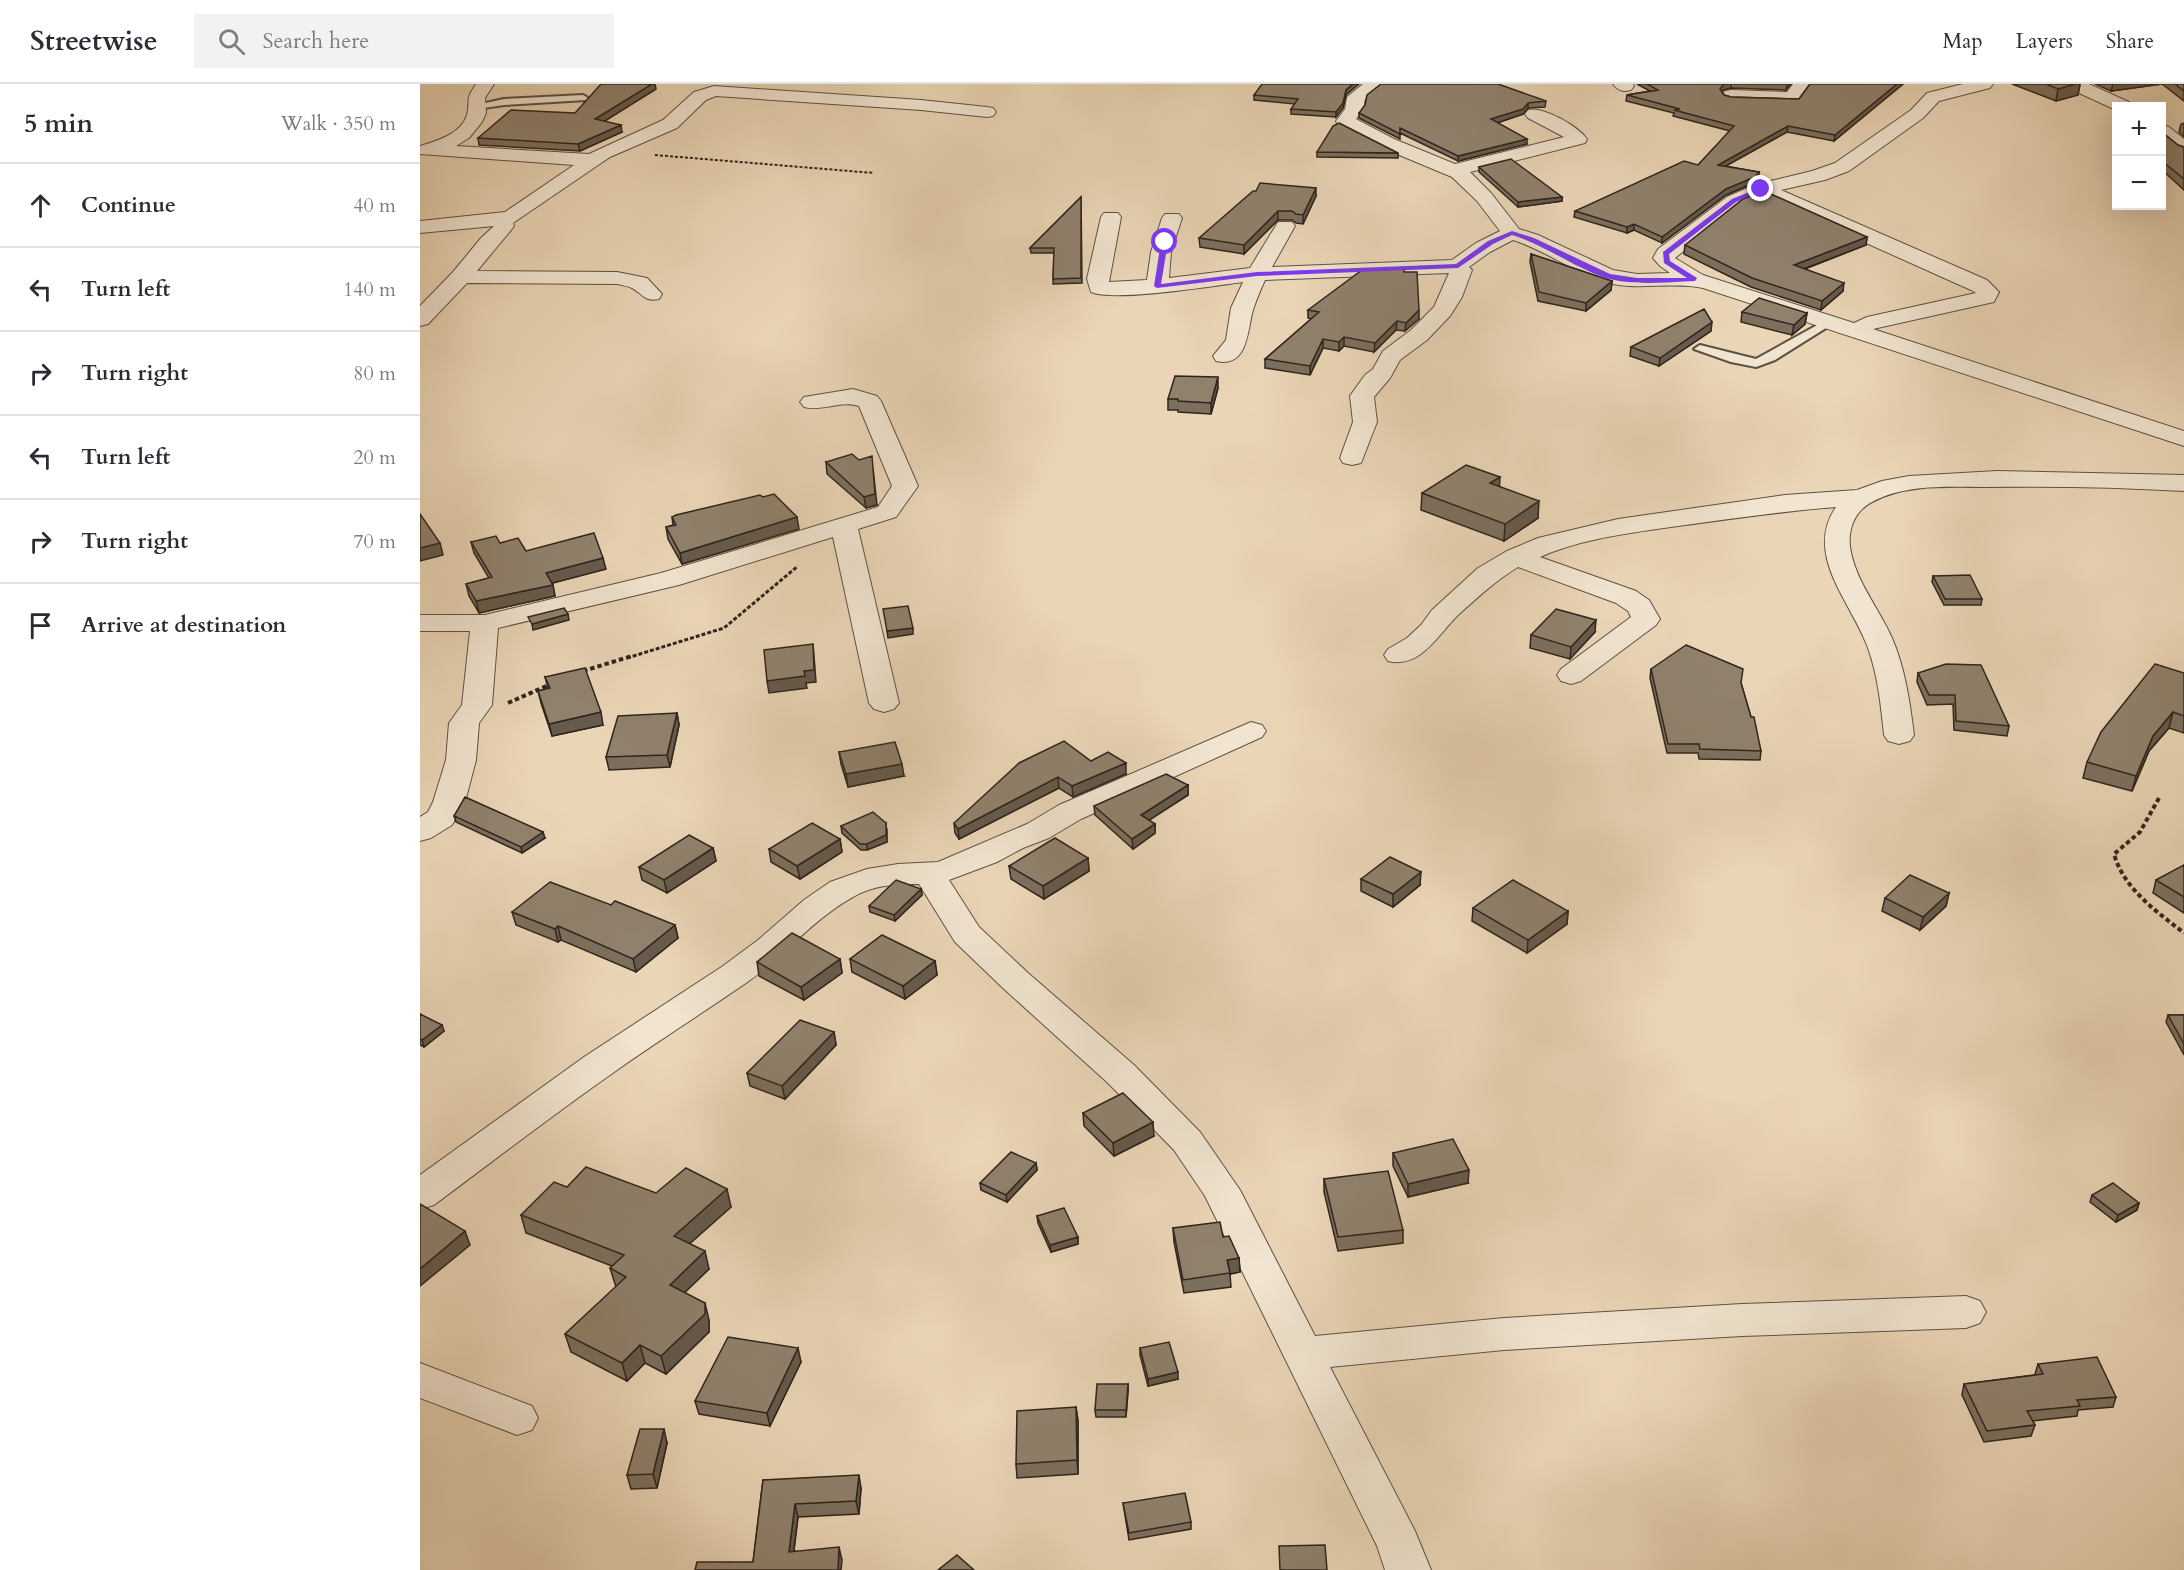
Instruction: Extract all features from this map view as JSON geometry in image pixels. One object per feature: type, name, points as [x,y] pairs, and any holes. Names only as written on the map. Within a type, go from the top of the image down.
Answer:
[{"type":"street","points":[[424,151],[447,143],[471,126],[477,106],[476,97],[485,84]]},
{"type":"street","points":[[1375,84],[1356,97],[1354,110],[1345,121],[1387,143],[1459,173],[1484,197],[1512,233],[1531,239],[1608,276],[1637,280],[1695,279]]},
{"type":"street","points":[[1731,95],[1792,98],[1802,84]]},
{"type":"street","points":[[1984,84],[1933,97],[1917,114],[1842,167],[1818,176],[1761,189],[1734,201],[1665,253],[1667,262],[1695,279],[1862,331],[2184,439]]},
{"type":"street","points":[[2074,84],[2114,102]]},
{"type":"street","points":[[420,226],[501,219],[525,209],[592,160],[619,145],[670,124],[700,96],[714,91],[921,105],[987,112]]},
{"type":"street","points":[[1459,173],[1461,169],[1470,165],[1578,139],[1569,131],[1534,114]]},
{"type":"street","points":[[2166,134],[2184,148]]},
{"type":"street","points":[[424,151],[592,160]]},
{"type":"street","points":[[1761,189],[1979,285],[1988,292],[1986,297],[1867,324],[1863,326],[1862,331]]},
{"type":"street","points":[[1111,217],[1098,279],[1099,287],[1119,290],[1257,274],[1458,266],[1491,242],[1512,233]]},
{"type":"street","points":[[1157,286],[1161,252],[1172,218]]},
{"type":"street","points":[[420,320],[461,277],[488,242],[498,235],[504,226],[501,219]]},
{"type":"street","points":[[1224,356],[1237,341],[1242,308],[1257,274],[1286,226]]},
{"type":"street","points":[[1352,458],[1365,422],[1362,396],[1373,380],[1382,373],[1391,356],[1419,335],[1442,311],[1461,270],[1458,266]]},
{"type":"street","points":[[461,277],[617,278],[639,283],[651,294]]},
{"type":"street","points":[[420,623],[485,623],[669,579],[887,512],[905,486],[869,401],[853,396],[813,402]]},
{"type":"street","points":[[1398,655],[1424,638],[1474,584],[1499,566],[1547,544],[1618,527],[1785,503],[1862,497],[1910,484],[1943,480],[2102,478],[2184,483]]},
{"type":"street","points":[[1862,497],[1840,518],[1836,531],[1838,554],[1877,637],[1891,674],[1898,707],[1899,735]]},
{"type":"street","points":[[834,529],[884,703]]},
{"type":"street","points":[[1515,557],[1626,597],[1639,606],[1646,619],[1571,675]]},
{"type":"street","points":[[420,831],[441,818],[449,802],[461,760],[464,723],[477,705],[485,623]]},
{"type":"street","points":[[420,1195],[597,1066],[735,974],[770,948],[816,907],[842,889],[867,879],[898,874],[929,874],[986,855],[1012,841],[1038,831],[1070,812],[1251,731]]},
{"type":"street","points":[[929,874],[967,934],[1016,981],[1121,1074],[1187,1141],[1221,1190],[1399,1545],[1408,1570]]},
{"type":"street","points":[[1302,1353],[1504,1334],[1742,1320],[1966,1312]]},
{"type":"street","points":[[420,1380],[517,1418]]},
{"type":"lane","points":[[477,106],[504,102],[583,98]]},
{"type":"lane","points":[[1700,348],[1758,363],[1769,360],[1830,321]]},
{"type":"path","points":[[655,155],[874,172]]},
{"type":"path","points":[[582,671],[728,625],[816,551],[834,529]]},
{"type":"path","points":[[464,723],[561,680]]},
{"type":"path","points":[[2159,798],[2140,832],[2114,854],[2115,866],[2136,892],[2184,933]]},
{"type":"building","points":[[601,84],[652,84],[595,119],[621,125],[578,144],[478,138],[511,110],[575,113]]},
{"type":"building","points":[[1262,84],[1353,84],[1346,90],[1343,103],[1336,112],[1291,109],[1298,99],[1254,95]]},
{"type":"building","points":[[1381,84],[1498,84],[1546,101],[1528,103],[1523,109],[1491,119],[1527,139],[1458,156],[1400,128],[1400,134],[1359,113],[1365,105],[1367,95]]},
{"type":"building","points":[[1647,84],[1724,84],[1720,89],[1724,95],[1731,97],[1799,99],[1810,84],[1897,84],[1835,135],[1788,126],[1718,165],[1759,172],[1755,177],[1726,189],[1662,237],[1634,224],[1627,227],[1575,211],[1684,161],[1698,165],[1734,126],[1627,95],[1658,90]]},
{"type":"building","points":[[2046,84],[2075,84],[2058,89]]},
{"type":"building","points":[[2175,84],[2184,84],[2184,91]]},
{"type":"building","points":[[1339,123],[1398,153],[1317,152],[1333,126]]},
{"type":"building","points":[[2166,135],[2184,147],[2184,179],[2166,164]]},
{"type":"building","points":[[1511,159],[1562,197],[1518,202],[1479,167]]},
{"type":"building","points":[[1260,183],[1316,188],[1303,215],[1292,211],[1278,211],[1244,245],[1199,238],[1253,191],[1256,191]]},
{"type":"building","points":[[1762,190],[1867,237],[1794,265],[1844,283],[1822,301],[1752,278],[1685,245],[1743,199]]},
{"type":"building","points":[[1081,197],[1081,278],[1053,279],[1054,248],[1030,248]]},
{"type":"building","points":[[1531,254],[1612,281],[1586,303],[1539,292]]},
{"type":"building","points":[[1404,269],[1404,272],[1417,272],[1419,310],[1406,323],[1397,321],[1375,343],[1344,337],[1339,342],[1323,339],[1310,366],[1265,359],[1319,312],[1308,310],[1362,270]]},
{"type":"building","points":[[1759,298],[1807,313],[1794,325],[1742,312]]},
{"type":"building","points":[[1704,309],[1712,322],[1660,358],[1631,347]]},
{"type":"building","points":[[1175,376],[1218,377],[1211,403],[1168,399]]},
{"type":"building","points":[[852,454],[859,460],[872,456],[875,494],[864,497],[826,462]]},
{"type":"building","points":[[1466,465],[1500,477],[1490,483],[1539,501],[1505,524],[1422,493]]},
{"type":"building","points":[[774,494],[797,517],[680,553],[666,527],[676,525],[672,517],[676,515],[760,495],[763,497]]},
{"type":"building","points":[[420,514],[440,543],[420,548]]},
{"type":"building","points":[[594,533],[603,558],[546,573],[553,585],[476,601],[466,584],[492,577],[471,542],[496,536],[500,543],[518,538],[526,551]]},
{"type":"building","points":[[1970,575],[1982,599],[1945,599],[1933,576]]},
{"type":"building","points":[[908,606],[913,628],[887,631],[883,609]]},
{"type":"building","points":[[564,608],[568,614],[532,624],[528,617]]},
{"type":"building","points":[[1556,609],[1596,620],[1571,647],[1531,635]]},
{"type":"building","points":[[813,644],[814,670],[804,671],[805,676],[767,681],[764,650]]},
{"type":"building","points":[[1686,645],[1743,669],[1741,683],[1751,717],[1754,717],[1761,751],[1700,749],[1699,744],[1668,744],[1651,669]]},
{"type":"building","points":[[1946,664],[1981,665],[2009,726],[1956,721],[1955,695],[1929,695],[1918,673]]},
{"type":"building","points":[[2155,664],[2184,673],[2184,716],[2173,712],[2153,736],[2136,776],[2087,762],[2101,732]]},
{"type":"building","points":[[585,668],[601,712],[549,724],[538,691],[550,688],[545,677]]},
{"type":"building","points":[[677,713],[667,755],[606,757],[618,716]]},
{"type":"building","points":[[1064,741],[1091,761],[1108,752],[1126,763],[1072,786],[1058,777],[958,829],[954,823],[1019,763]]},
{"type":"building","points":[[895,742],[902,764],[846,774],[839,752]]},
{"type":"building","points":[[1166,774],[1188,785],[1141,815],[1155,824],[1132,839],[1094,806]]},
{"type":"building","points":[[465,797],[543,832],[521,847],[454,816]]},
{"type":"building","points":[[873,812],[886,823],[886,835],[867,844],[860,844],[841,826]]},
{"type":"building","points":[[812,823],[840,839],[797,866],[769,849]]},
{"type":"building","points":[[689,835],[713,848],[664,880],[639,867]]},
{"type":"building","points":[[1055,838],[1088,858],[1043,886],[1009,866]]},
{"type":"building","points":[[1390,857],[1421,872],[1393,894],[1361,879]]},
{"type":"building","points":[[2184,865],[2184,897],[2156,880]]},
{"type":"building","points":[[1910,875],[1949,893],[1923,917],[1885,898]]},
{"type":"building","points":[[896,880],[921,889],[894,915],[869,906]]},
{"type":"building","points":[[1513,880],[1568,911],[1528,940],[1473,908]]},
{"type":"building","points":[[550,882],[611,905],[615,901],[675,925],[633,959],[558,926],[555,929],[512,912]]},
{"type":"building","points":[[792,933],[840,959],[801,987],[757,962]]},
{"type":"building","points":[[882,935],[935,961],[903,986],[850,959]]},
{"type":"building","points":[[420,1014],[442,1025],[422,1040],[420,1039]]},
{"type":"building","points":[[2168,1015],[2184,1015],[2184,1044]]},
{"type":"building","points":[[800,1020],[834,1032],[782,1086],[747,1073]]},
{"type":"building","points":[[1123,1093],[1153,1122],[1113,1143],[1083,1113]]},
{"type":"building","points":[[1453,1139],[1469,1170],[1408,1184],[1393,1153]]},
{"type":"building","points":[[1011,1152],[1036,1163],[1006,1195],[980,1183]]},
{"type":"building","points":[[586,1167],[656,1193],[686,1168],[727,1189],[674,1236],[705,1251],[670,1285],[705,1303],[705,1314],[661,1356],[640,1345],[622,1363],[565,1334],[626,1277],[610,1268],[624,1255],[521,1215],[554,1182],[567,1187]]},
{"type":"building","points":[[1388,1171],[1403,1230],[1338,1237],[1324,1179]]},
{"type":"building","points":[[2113,1183],[2139,1203],[2118,1215],[2092,1195]]},
{"type":"building","points":[[420,1204],[465,1231],[420,1269]]},
{"type":"building","points":[[1064,1208],[1078,1237],[1050,1245],[1037,1216]]},
{"type":"building","points":[[1220,1222],[1223,1237],[1229,1236],[1239,1258],[1227,1260],[1230,1273],[1183,1280],[1173,1228]]},
{"type":"building","points":[[728,1337],[798,1348],[767,1413],[695,1401]]},
{"type":"building","points":[[1169,1342],[1178,1372],[1148,1379],[1140,1348]]},
{"type":"building","points":[[2097,1357],[2116,1397],[2077,1400],[2080,1406],[2027,1411],[2035,1425],[1987,1431],[1964,1384],[2043,1374],[2038,1364]]},
{"type":"building","points":[[1097,1384],[1128,1384],[1126,1410],[1095,1410]]},
{"type":"building","points":[[1076,1407],[1077,1460],[1016,1464],[1017,1411]]},
{"type":"building","points":[[640,1429],[664,1429],[653,1474],[627,1475]]},
{"type":"building","points":[[859,1475],[856,1501],[795,1504],[789,1552],[839,1547],[838,1570],[695,1570],[697,1562],[753,1562],[763,1480]]},
{"type":"building","points":[[1185,1493],[1191,1522],[1129,1533],[1123,1503]]},
{"type":"building","points":[[1325,1545],[1327,1570],[1280,1570],[1279,1546]]},
{"type":"building","points":[[957,1555],[974,1570],[938,1570]]},
{"type":"route","points":[[1165,242],[1161,252],[1157,286],[1257,274],[1384,267],[1458,266],[1491,242],[1512,233],[1569,256],[1608,276],[1637,280],[1695,279],[1667,262],[1664,258],[1665,253],[1734,201],[1761,189]]}]
